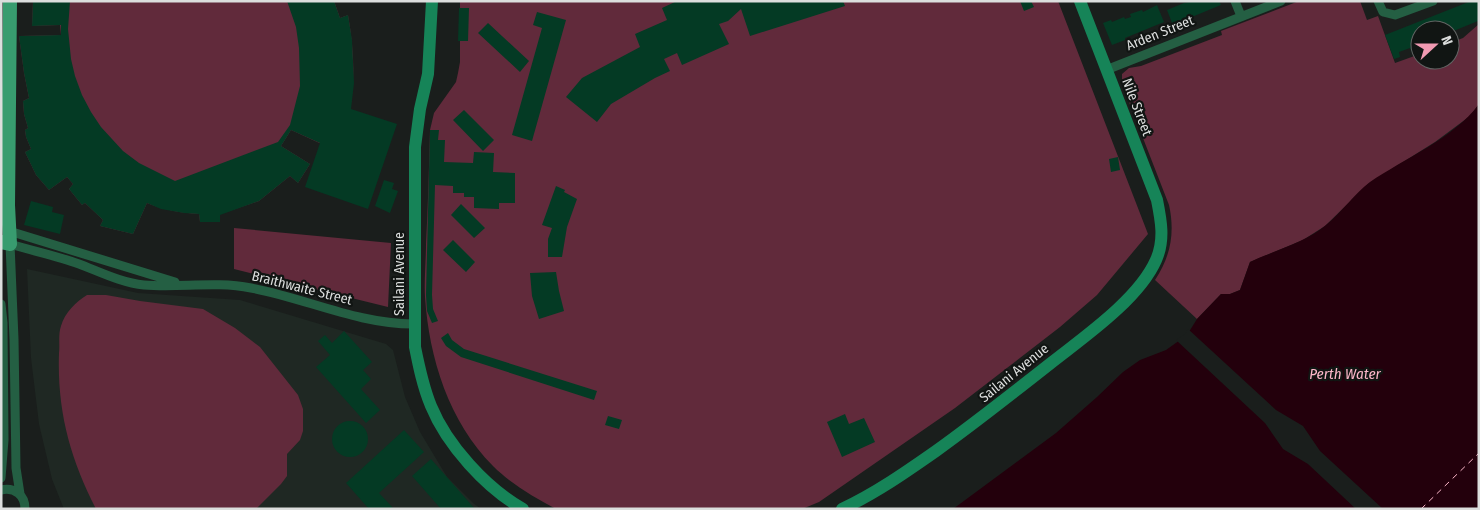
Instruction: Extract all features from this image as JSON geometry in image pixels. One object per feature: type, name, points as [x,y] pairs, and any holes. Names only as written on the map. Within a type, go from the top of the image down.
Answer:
[{"type":"main road","points":[[5,236],[8,205],[10,1]]},
{"type":"street","name":"Sailani Avenue","points":[[432,1],[428,74],[420,109],[415,147],[414,324],[418,367],[431,407],[442,428],[459,453],[486,481],[523,509]]},
{"type":"street","name":"Nile Street","points":[[1080,1],[1157,200],[1162,224]]},
{"type":"street","points":[[1235,1],[1241,16]]},
{"type":"street","name":"Arden Street","points":[[1106,70],[1280,1]]},
{"type":"street","points":[[1378,1],[1383,12],[1395,16],[1433,1]]},
{"type":"street","name":"Sailani Avenue","points":[[842,509],[889,483],[984,417],[1112,313],[1139,287],[1157,259],[1161,242],[1162,224]]},
{"type":"street","name":"Braithwaite Street","points":[[5,236],[183,284]]},
{"type":"street","name":"Braithwaite Street","points":[[5,236],[116,279],[143,285],[221,285],[250,288],[291,297],[378,322],[414,324]]},
{"type":"street","points":[[5,236],[14,339],[16,468],[20,494]]},
{"type":"street","points":[[1,304],[4,440],[1,478]]},
{"type":"street","points":[[1,490],[12,489],[20,494],[26,508]]},
{"type":"shaded area","points":[[33,1],[334,1],[340,18],[348,15],[353,51],[351,101],[339,152],[291,130],[281,146],[310,164],[298,183],[290,176],[259,201],[220,214],[220,222],[200,222],[199,214],[173,211],[147,203],[133,234],[100,226],[103,220],[85,203],[82,205],[69,189],[73,184],[67,177],[49,190],[36,175],[25,152],[31,149],[26,137],[25,130],[28,128],[23,101],[29,98],[19,36],[61,35],[60,25],[32,26]]},
{"type":"shaded area","points":[[460,1],[1058,1],[1148,234],[1097,295],[1060,327],[955,408],[819,502],[802,509],[556,509],[507,479],[478,449],[464,430],[453,409],[444,388],[431,343],[425,291],[430,130],[434,113],[456,82],[460,62]]},
{"type":"shaded area","points":[[1299,1],[1360,1],[1367,20],[1378,16],[1395,63],[1410,58],[1410,70],[1460,70],[1460,39],[1479,24],[1479,104],[1470,116],[1435,142],[1368,184],[1325,226],[1303,240],[1250,262],[1240,290],[1230,294],[1221,294],[1197,319],[1155,280],[1168,253],[1172,225],[1171,215],[1169,205],[1122,84],[1122,74],[1129,68],[1141,66],[1222,35],[1221,31]]},
{"type":"shaded area","points":[[234,228],[391,243],[388,307],[234,269]]},
{"type":"shaded area","points":[[27,269],[138,293],[240,300],[386,344],[393,350],[405,397],[420,432],[447,477],[481,509],[64,509],[52,479],[39,424],[31,358]]},
{"type":"shaded area","points":[[87,295],[106,295],[203,309],[235,328],[260,347],[298,395],[303,409],[303,431],[300,440],[287,454],[287,476],[256,509],[96,509],[72,453],[63,414],[59,374],[59,336],[61,326],[71,308]]},
{"type":"water","name":"Perth Water","points":[[1479,104],[1479,509],[953,509],[1056,433],[1123,372],[1140,360],[1166,350],[1187,335],[1197,319],[1221,294],[1230,294],[1240,290],[1250,262],[1309,237],[1318,231],[1332,220],[1370,182],[1456,128]]},
{"type":"pier","points":[[1188,329],[1276,410],[1303,426],[1320,451],[1383,509],[1356,509],[1308,464],[1283,449],[1265,423],[1176,340],[1185,334]]},
{"type":"building","points":[[33,1],[70,1],[68,29],[71,59],[82,95],[91,112],[101,127],[123,151],[139,163],[175,181],[278,142],[290,125],[300,86],[299,48],[296,27],[287,1],[334,1],[340,18],[348,15],[352,40],[354,83],[351,109],[397,124],[368,209],[305,187],[320,143],[291,130],[281,146],[310,164],[298,183],[290,176],[259,201],[220,215],[220,222],[200,222],[199,214],[161,209],[147,203],[133,234],[100,226],[103,220],[85,203],[82,205],[69,189],[73,184],[67,177],[49,190],[36,175],[25,152],[31,149],[26,137],[25,130],[28,128],[23,101],[29,98],[19,36],[61,35],[61,25],[32,26]]},
{"type":"building","points":[[677,1],[843,1],[845,6],[750,36],[741,9],[728,21],[719,24],[729,44],[682,65],[677,53],[664,59],[670,71],[611,104],[597,122],[566,97],[582,78],[640,47],[635,34],[667,20],[662,8]]},
{"type":"building","points":[[1020,1],[1031,1],[1034,7],[1024,11]]},
{"type":"building","points":[[1195,1],[1219,1],[1221,5],[1182,21],[1183,24],[1174,28],[1167,10]]},
{"type":"building","points":[[1471,1],[1479,1],[1478,21],[1460,28],[1460,20],[1423,20]]},
{"type":"building","points":[[1157,5],[1164,22],[1112,45],[1103,23],[1131,17],[1130,14],[1142,10],[1143,12]]},
{"type":"building","points":[[459,8],[469,8],[468,41],[458,41]]},
{"type":"building","points":[[537,12],[566,20],[532,141],[512,135],[542,28],[533,25]]},
{"type":"building","points":[[488,23],[529,61],[520,72],[478,33]]},
{"type":"building","points":[[1410,25],[1410,48],[1399,52],[1400,57],[1394,59],[1385,35]]},
{"type":"building","points":[[464,110],[494,140],[483,151],[453,120]]},
{"type":"building","points":[[430,130],[439,130],[438,140],[445,140],[444,162],[473,163],[474,152],[494,153],[493,172],[515,173],[515,203],[499,203],[499,209],[474,208],[474,197],[464,197],[464,193],[453,193],[453,186],[435,185],[432,295],[433,309],[438,321],[432,323],[427,311],[426,295]]},
{"type":"building","points":[[1118,157],[1120,170],[1111,172],[1109,159]]},
{"type":"building","points":[[384,180],[394,183],[392,189],[398,191],[390,213],[375,206]]},
{"type":"building","points":[[556,186],[577,199],[567,227],[562,257],[548,257],[548,239],[552,228],[542,225]]},
{"type":"building","points":[[31,201],[53,207],[52,212],[64,215],[60,234],[24,225]]},
{"type":"building","points":[[461,204],[485,228],[474,238],[451,215]]},
{"type":"building","points":[[453,240],[475,262],[466,272],[443,250]]},
{"type":"building","points":[[556,272],[564,311],[539,319],[532,296],[530,273]]},
{"type":"building","points":[[344,331],[372,362],[363,370],[371,379],[361,389],[380,410],[366,423],[316,367],[330,355],[318,341],[325,335],[332,343]]},
{"type":"building","points":[[448,333],[452,340],[464,349],[597,391],[594,400],[461,357],[446,346],[441,338]]},
{"type":"building","points":[[845,414],[849,424],[864,418],[875,442],[842,457],[827,422]]},
{"type":"building","points":[[608,416],[622,420],[619,429],[605,425]]},
{"type":"building","points":[[350,421],[357,422],[363,426],[367,432],[367,446],[363,452],[357,456],[350,457],[343,456],[337,452],[333,446],[332,439],[333,432],[337,426],[343,422]]},
{"type":"building","points":[[404,430],[424,452],[379,493],[394,509],[369,509],[346,483]]},
{"type":"building","points":[[431,459],[475,509],[441,509],[412,476]]},
{"type":"ferry route","points":[[1421,509],[1479,453]]}]
